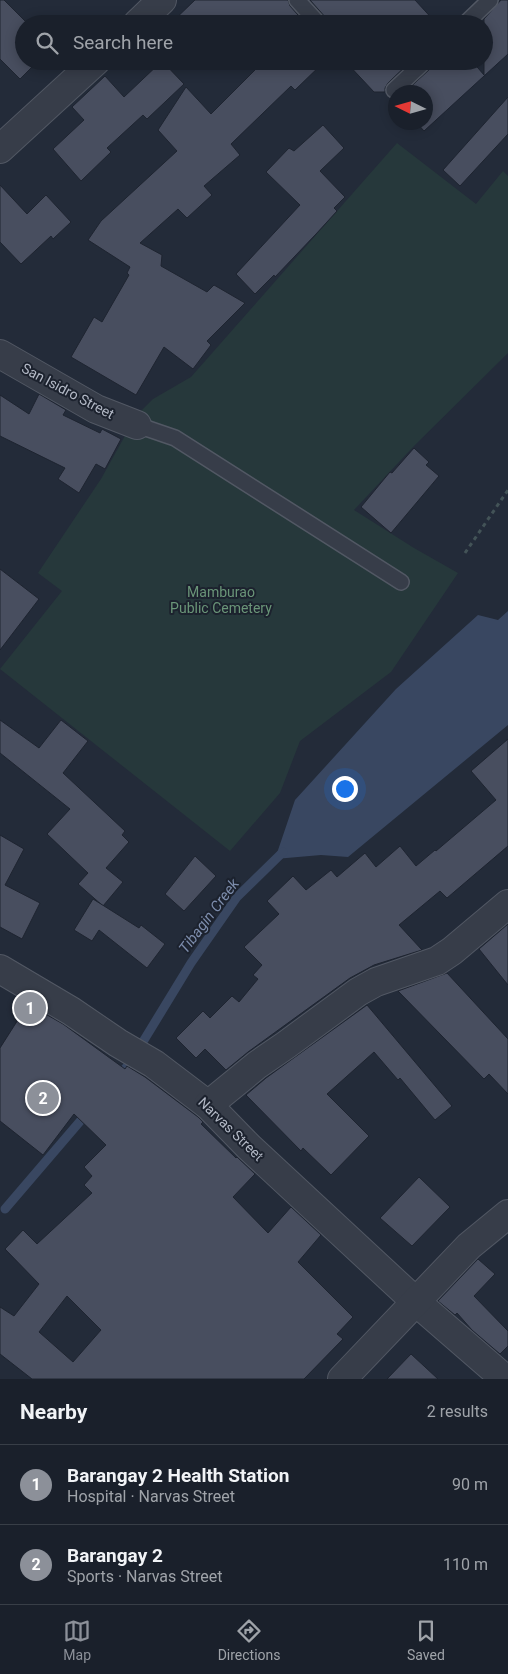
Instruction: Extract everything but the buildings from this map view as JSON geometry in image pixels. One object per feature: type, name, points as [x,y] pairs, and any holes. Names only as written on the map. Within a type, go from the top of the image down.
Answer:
[{"type":"street","points":[[146,15],[162,0]]},
{"type":"street","points":[[0,149],[86,70]]},
{"type":"street","name":"San Isidro Street","points":[[0,354],[96,409],[137,426]]},
{"type":"street","points":[[208,1104],[257,1065],[286,1046],[358,992],[376,982],[438,961],[508,904]]},
{"type":"street","name":"Narvas Street","points":[[0,969],[71,1011],[118,1043],[154,1064],[208,1104],[249,1147],[415,1301],[505,1379]]},
{"type":"street","points":[[342,1379],[469,1246],[508,1214]]},
{"type":"lane","points":[[297,0],[311,15]]},
{"type":"lane","points":[[474,15],[490,0]]},
{"type":"lane","points":[[399,85],[415,70]]},
{"type":"lane","points":[[137,426],[175,438],[401,582]]},
{"type":"path","points":[[466,553],[508,490]]},
{"type":"green space","name":"Mamburao Public Cemetery","points":[[397,143],[476,204],[503,171],[508,176],[508,353],[414,446],[354,510],[458,573],[391,672],[300,741],[280,793],[230,851],[0,669],[62,591],[38,573],[101,479],[136,416],[153,399],[191,377]]},
{"type":"water","points":[[508,611],[508,725],[348,857],[321,855],[275,859],[295,800],[396,689],[478,615],[498,620]]},
{"type":"waterway","name":"Tibagin Creek","points":[[117,1078],[130,1063],[191,963],[237,897],[283,852]]},
{"type":"waterway","name":"Tibagin Creek","points":[[5,1209],[88,1112]]},
{"type":"place","name":"Barangay 2 Health Station","points":[[30,1008]]},
{"type":"place","name":"Barangay 2","points":[[43,1098]]}]
